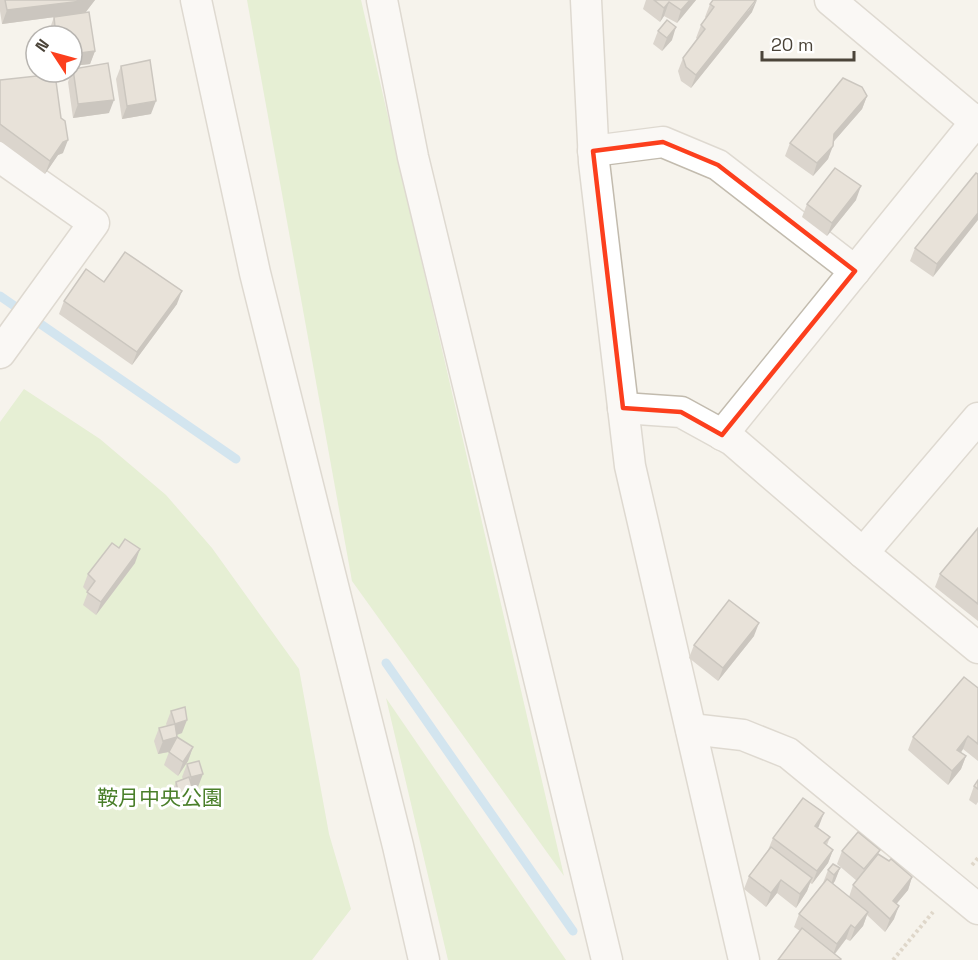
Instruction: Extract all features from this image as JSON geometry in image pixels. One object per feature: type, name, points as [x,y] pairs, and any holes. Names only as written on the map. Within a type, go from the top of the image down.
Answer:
[{"type":"street","points":[[196,0],[255,273],[398,846],[424,960]]},
{"type":"street","points":[[381,0],[413,157],[607,960]]},
{"type":"street","points":[[586,0],[593,151],[630,466],[744,960]]},
{"type":"street","points":[[722,435],[977,121],[835,2]]},
{"type":"street","points":[[593,151],[663,141],[718,165],[855,271]]},
{"type":"street","points":[[0,157],[94,223],[40,299],[5,336]]},
{"type":"street","points":[[623,408],[681,412],[732,440],[978,648]]},
{"type":"street","points":[[863,553],[978,418]]},
{"type":"street","points":[[691,729],[743,735],[788,753],[978,909]]},
{"type":"highlighted area","points":[[663,142],[718,165],[855,271],[722,435],[681,412],[623,408],[593,151]]},
{"type":"green space","points":[[247,0],[361,0],[564,876],[352,581]]},
{"type":"green space","name":"鞍月中央公園","points":[[24,389],[100,439],[166,495],[212,548],[299,669],[329,834],[351,909],[312,960],[0,960],[0,422]]},
{"type":"green space","points":[[386,698],[566,960],[448,960]]},
{"type":"building","points":[[5,0],[90,0],[7,10]]},
{"type":"building","points":[[654,0],[690,0],[681,10],[669,2],[664,8]]},
{"type":"building","points":[[713,0],[756,0],[696,75],[686,67],[683,58],[705,29],[701,25],[714,7],[710,4]]},
{"type":"building","points":[[89,12],[95,51],[84,52],[84,24],[55,24],[54,17]]},
{"type":"building","points":[[667,20],[676,27],[667,38],[658,31]]},
{"type":"building","points":[[150,60],[156,101],[127,106],[121,66]]},
{"type":"building","points":[[108,63],[114,100],[78,104],[75,84],[84,84],[84,67]]},
{"type":"building","points":[[24,77],[24,84],[56,84],[61,118],[65,121],[68,140],[63,142],[50,161],[0,124],[0,80]]},
{"type":"building","points":[[843,78],[862,87],[867,96],[834,134],[833,146],[817,163],[790,143]]},
{"type":"building","points":[[835,168],[861,186],[832,223],[807,204]]},
{"type":"building","points":[[976,173],[978,174],[978,213],[937,264],[915,248]]},
{"type":"building","points":[[125,252],[182,291],[137,352],[64,301],[86,269],[104,282]]},
{"type":"building","points":[[978,528],[978,604],[940,574]]},
{"type":"building","points":[[125,539],[140,549],[101,602],[87,592],[95,581],[88,574],[112,543],[119,548]]},
{"type":"building","points":[[729,600],[759,623],[723,668],[694,645]]},
{"type":"building","points":[[964,677],[978,688],[978,744],[968,736],[957,750],[966,756],[952,771],[913,737]]},
{"type":"building","points":[[185,707],[187,720],[175,724],[171,711]]},
{"type":"building","points":[[175,724],[177,737],[163,741],[159,728]]},
{"type":"building","points":[[177,737],[193,747],[183,762],[169,752]]},
{"type":"building","points":[[199,761],[203,774],[191,777],[187,764]]},
{"type":"building","points":[[189,777],[193,790],[179,795],[176,782]]},
{"type":"building","points":[[803,798],[824,813],[815,826],[830,837],[824,843],[833,850],[817,871],[773,838]]},
{"type":"building","points":[[858,832],[880,850],[864,869],[842,851]]},
{"type":"building","points":[[771,847],[812,878],[800,894],[781,880],[771,893],[749,876]]},
{"type":"building","points":[[878,854],[889,861],[891,859],[912,877],[893,901],[899,906],[890,919],[853,885]]},
{"type":"building","points":[[833,864],[840,868],[834,875],[828,870]]},
{"type":"building","points":[[827,879],[868,912],[855,928],[851,925],[837,944],[799,914]]},
{"type":"building","points":[[802,928],[841,959],[778,960]]},
{"type":"waterway","points":[[0,296],[236,459]]},
{"type":"waterway","points":[[386,663],[573,931]]}]
